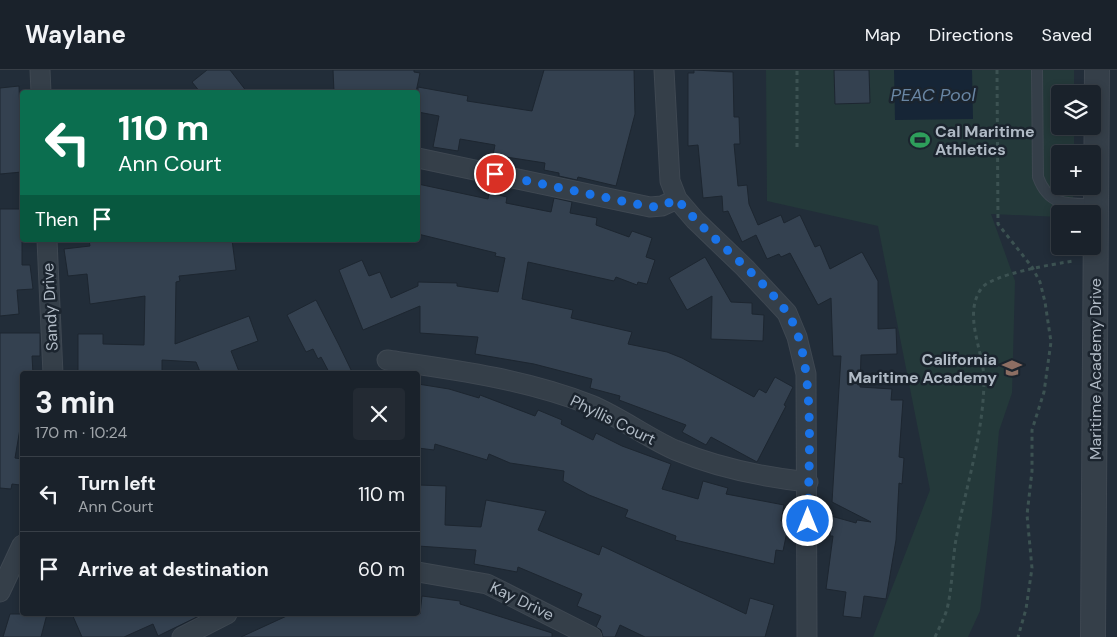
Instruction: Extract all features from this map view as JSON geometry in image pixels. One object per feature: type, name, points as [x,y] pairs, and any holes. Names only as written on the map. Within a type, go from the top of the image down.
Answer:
[{"type":"street","points":[[40,70],[40,90]]},
{"type":"street","points":[[664,70],[670,181],[677,199],[695,220],[745,268],[787,313],[797,337],[806,374],[808,482],[807,637]]},
{"type":"street","name":"Maritime Academy Drive","points":[[1093,637],[1097,70]]},
{"type":"street","points":[[420,158],[650,207],[662,206],[677,199]]},
{"type":"street","name":"Sandy Drive","points":[[46,242],[53,371]]},
{"type":"street","name":"Phyllis Court","points":[[387,360],[480,373],[541,388],[592,406],[674,449],[725,469],[808,482]]},
{"type":"street","points":[[0,592],[20,550]]},
{"type":"street","name":"Kay Drive","points":[[420,572],[487,584],[592,637]]},
{"type":"street","points":[[182,637],[222,616]]},
{"type":"lane","points":[[1037,70],[1038,177],[1042,188],[1049,196],[1059,202],[1096,204]]},
{"type":"path","points":[[797,70],[797,147]]},
{"type":"path","points":[[996,70],[998,224],[1032,267],[1040,282],[1046,302],[1050,329],[1051,356],[1044,392],[1032,430],[1032,471],[1027,514],[1032,568],[1026,609],[1018,637]]},
{"type":"path","points":[[983,137],[988,137],[988,129],[997,129]]},
{"type":"path","points":[[935,637],[947,609],[956,535],[969,486],[981,419],[984,377],[974,311],[976,299],[981,288],[993,281],[1032,267],[1096,257]]},
{"type":"green space","points":[[766,70],[1074,70],[1074,85],[1051,85],[1051,135],[1074,135],[1074,145],[1051,145],[1051,195],[1073,195],[1073,205],[1051,205],[1051,217],[991,214],[1015,281],[1012,393],[999,431],[992,514],[980,611],[968,637],[873,637],[930,490],[878,226],[767,201]]},
{"type":"water","name":"PEAC Pool","points":[[894,70],[972,70],[973,119],[895,120]]},
{"type":"building","points":[[207,70],[230,70],[245,90],[198,90],[192,82]]},
{"type":"building","points":[[333,70],[414,70],[414,72],[420,73],[416,90],[334,90]]},
{"type":"building","points":[[544,70],[634,70],[635,114],[616,186],[578,177],[577,180],[559,176],[559,173],[544,170],[545,163],[493,155],[495,145],[460,139],[458,151],[433,147],[439,116],[420,112],[420,90],[418,90],[418,87],[468,96],[467,101],[532,111]]},
{"type":"building","points":[[694,70],[733,72],[734,117],[739,117],[740,144],[734,144],[738,186],[747,185],[749,204],[758,225],[781,215],[784,223],[800,215],[815,247],[820,245],[830,269],[862,252],[878,281],[878,329],[896,328],[897,354],[861,355],[860,387],[892,389],[891,400],[903,400],[899,457],[904,458],[902,484],[899,483],[896,540],[886,599],[864,596],[861,618],[843,616],[846,592],[826,589],[833,536],[830,536],[831,516],[856,523],[857,520],[871,522],[832,502],[841,356],[833,356],[831,298],[818,305],[790,253],[781,257],[779,254],[767,259],[756,235],[742,242],[728,211],[723,212],[722,196],[703,198],[698,145],[688,146],[688,73],[694,73]]},
{"type":"building","points":[[834,70],[869,70],[870,103],[835,104]]},
{"type":"building","points":[[19,86],[20,172],[0,174],[0,88]]},
{"type":"building","points":[[420,184],[488,199],[489,193],[507,197],[506,203],[551,212],[554,198],[572,202],[570,213],[597,218],[596,225],[629,237],[632,231],[652,238],[646,257],[655,260],[647,284],[638,282],[637,285],[616,277],[614,281],[528,262],[522,299],[573,310],[571,318],[632,332],[628,344],[667,352],[682,358],[754,397],[759,389],[766,393],[775,377],[793,387],[784,405],[786,406],[757,462],[711,437],[706,445],[682,432],[686,425],[619,400],[620,396],[590,388],[592,379],[534,364],[475,354],[478,337],[420,333],[420,306],[363,330],[339,270],[362,260],[369,276],[380,272],[391,298],[418,286],[418,282],[457,283],[457,286],[498,292],[505,258],[495,256],[496,253],[420,234]]},
{"type":"building","points":[[0,209],[20,209],[22,265],[30,265],[33,289],[17,290],[19,314],[0,316]]},
{"type":"building","points":[[89,242],[232,242],[236,270],[179,276],[180,281],[176,282],[175,344],[249,316],[258,341],[231,351],[239,371],[200,371],[196,362],[162,360],[162,371],[78,371],[78,334],[103,334],[103,344],[144,345],[145,296],[90,304],[87,274],[68,276],[64,249],[90,246]]},
{"type":"building","points":[[705,257],[731,302],[752,303],[752,314],[764,315],[763,341],[711,339],[712,296],[687,310],[669,278]]},
{"type":"building","points":[[316,300],[352,371],[328,371],[321,357],[318,359],[313,349],[306,352],[287,315]]},
{"type":"building","points":[[0,333],[40,333],[40,356],[32,356],[33,371],[20,371],[20,429],[15,458],[20,459],[20,485],[12,484],[11,489],[0,488]]},
{"type":"building","points":[[420,384],[449,389],[479,398],[480,395],[535,416],[538,410],[562,420],[561,424],[593,440],[596,433],[622,446],[671,464],[662,489],[698,499],[703,481],[728,488],[726,494],[784,505],[781,521],[789,522],[783,551],[776,550],[774,564],[675,540],[676,536],[625,517],[628,510],[589,495],[563,481],[564,471],[510,463],[489,454],[487,460],[435,444],[434,450],[420,448]]},
{"type":"building","points":[[420,485],[446,486],[445,525],[481,527],[486,500],[546,511],[538,530],[599,555],[602,546],[746,614],[750,598],[774,605],[765,637],[645,637],[620,625],[615,637],[603,637],[601,630],[596,627],[601,616],[577,606],[582,594],[518,567],[517,572],[474,564],[476,550],[420,546]]},
{"type":"building","points":[[422,596],[460,601],[460,604],[552,633],[552,637],[241,637],[287,616],[420,616]]},
{"type":"building","points":[[10,614],[46,616],[41,637],[3,637]]},
{"type":"building","points":[[73,616],[199,616],[158,636],[153,624],[124,637],[82,637]]},
{"type":"place","name":"Cal Maritime Athletics","points":[[920,140]]},
{"type":"place","name":"California Maritime Academy","points":[[1012,368]]},
{"type":"route","points":[[495,174],[650,207],[662,206],[677,199],[695,220],[771,295],[787,313],[797,337],[806,374],[808,521]]}]
